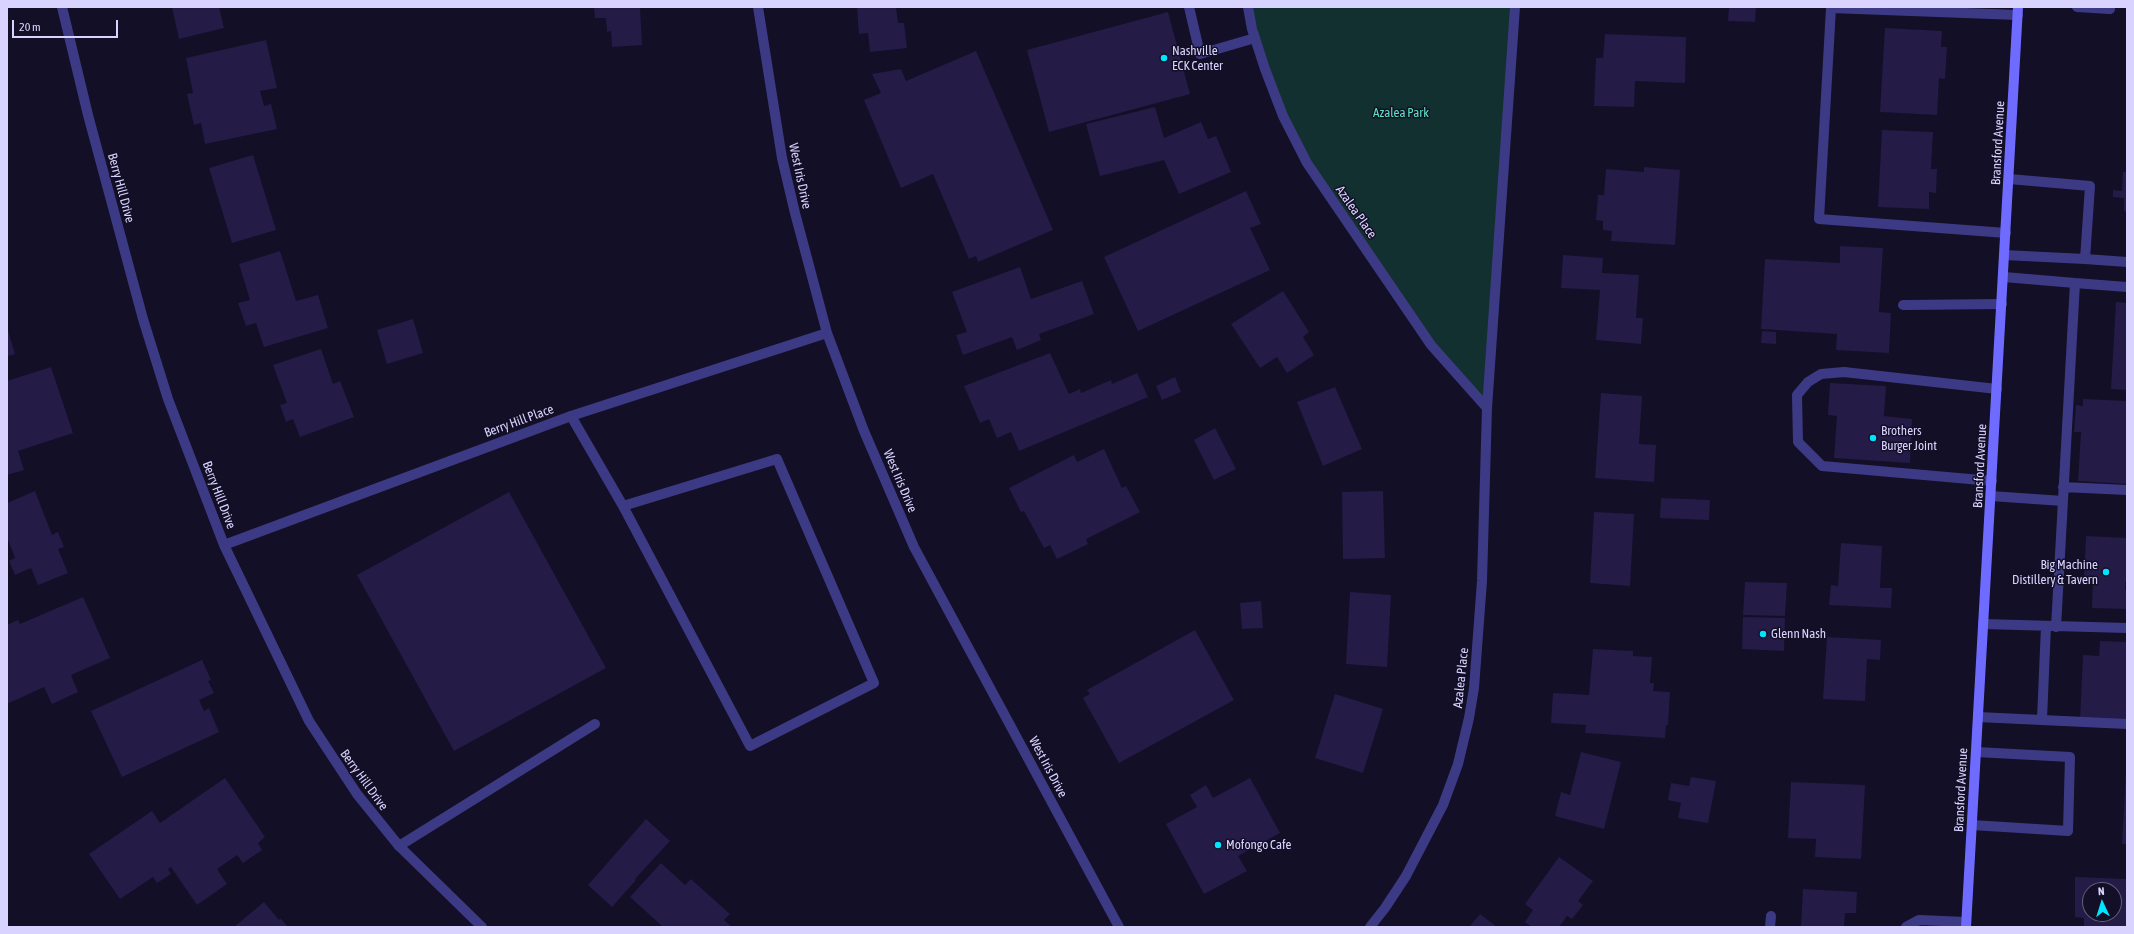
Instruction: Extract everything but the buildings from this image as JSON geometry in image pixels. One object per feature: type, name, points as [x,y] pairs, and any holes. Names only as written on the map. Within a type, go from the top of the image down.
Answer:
[{"type":"main road","name":"Bransford Avenue","points":[[1966,925],[2004,256],[2010,179],[2018,11]]},
{"type":"street","name":"Berry Hill Drive","points":[[62,7],[88,115],[143,319],[168,399],[224,545],[309,722],[362,803],[399,846],[482,927]]},
{"type":"street","name":"West Iris Drive","points":[[758,7],[782,158],[827,333],[864,431],[914,547],[1119,927]]},
{"type":"street","points":[[1189,7],[1200,54],[1255,38]]},
{"type":"street","name":"Azalea Place","points":[[1248,7],[1255,38],[1283,116],[1308,163],[1431,345],[1487,408]]},
{"type":"street","name":"Azalea Place","points":[[1370,927],[1385,908],[1406,876],[1426,841],[1443,805],[1458,764],[1469,718],[1474,688],[1482,581],[1487,408],[1514,7]]},
{"type":"street","points":[[2077,7],[2110,9],[2110,7]]},
{"type":"street","points":[[2006,233],[1819,219],[1831,8],[2018,11]]},
{"type":"street","points":[[2010,179],[2090,186],[2085,259]]},
{"type":"street","points":[[2004,256],[2127,262]]},
{"type":"street","points":[[2004,277],[2127,287]]},
{"type":"street","points":[[2042,719],[2062,501],[2075,283]]},
{"type":"street","points":[[1903,305],[2002,304]]},
{"type":"street","name":"Berry Hill Place","points":[[224,545],[571,416],[827,333]]},
{"type":"street","points":[[1992,480],[1822,466],[1798,442],[1797,395],[1808,382],[1821,374],[1844,372],[1997,389]]},
{"type":"street","points":[[571,416],[623,506],[750,746],[874,682],[777,459],[623,506]]},
{"type":"street","points":[[2063,487],[2127,490]]},
{"type":"street","points":[[1991,496],[2062,501]]},
{"type":"street","points":[[1983,624],[2127,628]]},
{"type":"street","points":[[1978,717],[2127,724]]},
{"type":"street","points":[[399,846],[595,724]]},
{"type":"street","points":[[1972,825],[2068,831],[2070,757],[1976,752]]},
{"type":"street","points":[[1770,927],[1771,916]]},
{"type":"street","points":[[1906,927],[1919,920],[1966,925]]},
{"type":"green space","name":"Azalea Park","points":[[1248,7],[1515,7],[1487,408],[1431,345],[1369,254],[1283,116]]},
{"type":"place","name":"Nashville ECK Center","points":[[1164,58]]},
{"type":"place","name":"Brothers Burger Joint","points":[[1873,438]]},
{"type":"place","name":"Big Machine Distillery & Tavern","points":[[2106,572]]},
{"type":"place","name":"Glenn Nash","points":[[1763,634]]},
{"type":"place","name":"Mofongo Cafe","points":[[1218,845]]}]
